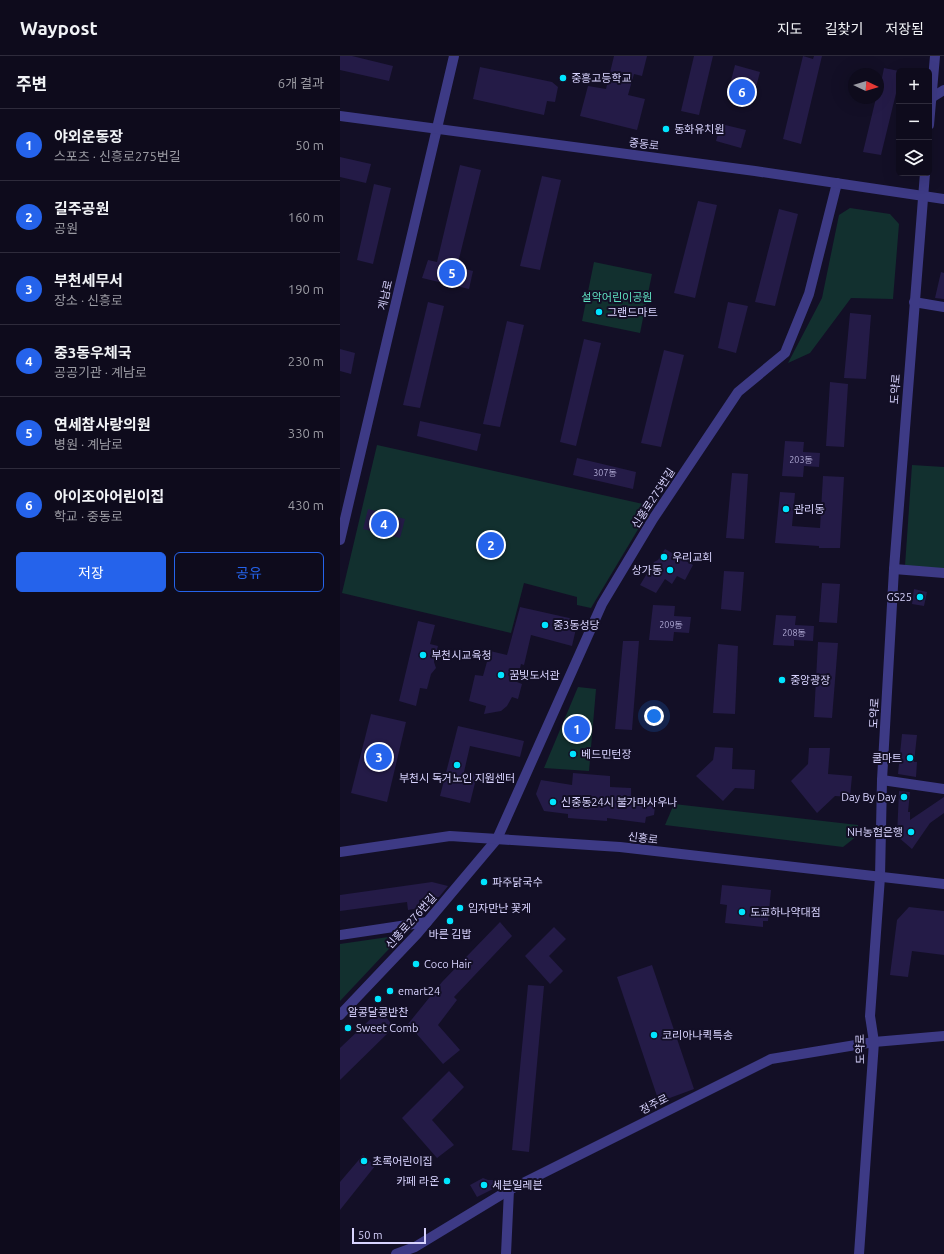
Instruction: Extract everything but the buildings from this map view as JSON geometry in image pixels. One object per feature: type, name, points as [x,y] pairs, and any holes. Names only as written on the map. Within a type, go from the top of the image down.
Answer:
[{"type":"street","name":"계남로","points":[[340,540],[454,56]]},
{"type":"street","points":[[932,88],[935,56]]},
{"type":"street","points":[[932,97],[944,90]]},
{"type":"street","name":"중동로","points":[[340,116],[837,183],[944,199]]},
{"type":"street","name":"도약로","points":[[859,1254],[874,1042],[870,1016],[880,877],[882,780],[894,569],[925,176]]},
{"type":"street","name":"신흥로275번길","points":[[497,839],[602,604],[653,519],[738,392],[785,353],[809,294],[837,183]]},
{"type":"street","points":[[914,302],[944,307]]},
{"type":"street","points":[[894,569],[944,573]]},
{"type":"street","points":[[882,780],[944,789]]},
{"type":"street","name":"신흥로","points":[[340,852],[450,836],[620,847],[944,884]]},
{"type":"street","name":"신흥로276번길","points":[[340,1015],[427,922],[497,839]]},
{"type":"street","points":[[340,935],[427,922]]},
{"type":"street","name":"정주로","points":[[396,1254],[415,1250],[509,1190],[771,1059],[874,1042],[944,1036]]},
{"type":"street","points":[[506,1254],[509,1190]]},
{"type":"green space","points":[[850,208],[890,214],[899,224],[893,299],[851,298],[810,353],[788,363],[822,298],[839,215]]},
{"type":"green space","name":"설악어린이공원","points":[[594,262],[652,274],[640,333],[582,321]]},
{"type":"green space","points":[[377,445],[652,506],[591,608],[577,605],[577,597],[524,583],[511,633],[342,593]]},
{"type":"green space","points":[[912,465],[944,467],[944,569],[905,566]]},
{"type":"green space","points":[[578,687],[596,689],[589,771],[544,768]]},
{"type":"green space","points":[[674,804],[858,825],[857,836],[843,847],[665,825]]},
{"type":"green space","points":[[402,935],[340,1001],[340,944]]},
{"type":"place","name":"중흥고등학교","points":[[563,78]]},
{"type":"place","name":"아이조아어린이집","points":[[742,92]]},
{"type":"place","name":"동화유치원","points":[[666,129]]},
{"type":"place","name":"연세참사랑의원","points":[[452,273]]},
{"type":"place","name":"그랜드마트","points":[[599,312]]},
{"type":"place","name":"관리동","points":[[786,509]]},
{"type":"place","name":"중3동우체국","points":[[384,524]]},
{"type":"place","name":"길주공원","points":[[491,545]]},
{"type":"place","name":"우리교회","points":[[664,557]]},
{"type":"place","name":"상가동","points":[[670,570]]},
{"type":"place","name":"GS25","points":[[920,597]]},
{"type":"place","name":"중3동성당","points":[[545,625]]},
{"type":"place","name":"부천시교육청","points":[[423,655]]},
{"type":"place","name":"꿈빛도서관","points":[[501,675]]},
{"type":"place","name":"중앙광장","points":[[782,680]]},
{"type":"place","name":"야외운동장","points":[[577,729]]},
{"type":"place","name":"베드민턴장","points":[[573,754]]},
{"type":"place","name":"부천세무서","points":[[379,757]]},
{"type":"place","name":"쿨마트","points":[[910,758]]},
{"type":"place","name":"부천시 독거노인 지원센터","points":[[457,765]]},
{"type":"place","name":"Day By Day","points":[[904,797]]},
{"type":"place","name":"신중동24시 불가마사우나","points":[[553,802]]},
{"type":"place","name":"NH농협은행","points":[[911,832]]},
{"type":"place","name":"파주닭국수","points":[[484,882]]},
{"type":"place","name":"임자만난 꽃게","points":[[460,908]]},
{"type":"place","name":"도쿄하나약대점","points":[[742,912]]},
{"type":"place","name":"바른 김밥","points":[[450,921]]},
{"type":"place","name":"Coco Hair","points":[[416,964]]},
{"type":"place","name":"emart24","points":[[390,991]]},
{"type":"place","name":"알콩달콩반찬","points":[[378,999]]},
{"type":"place","name":"Sweet Comb","points":[[348,1028]]},
{"type":"place","name":"코리아나퀵특송","points":[[654,1035]]},
{"type":"place","name":"초록어린이집","points":[[364,1161]]},
{"type":"place","name":"카페 라온","points":[[447,1181]]},
{"type":"place","name":"세븐일레븐","points":[[484,1185]]}]
